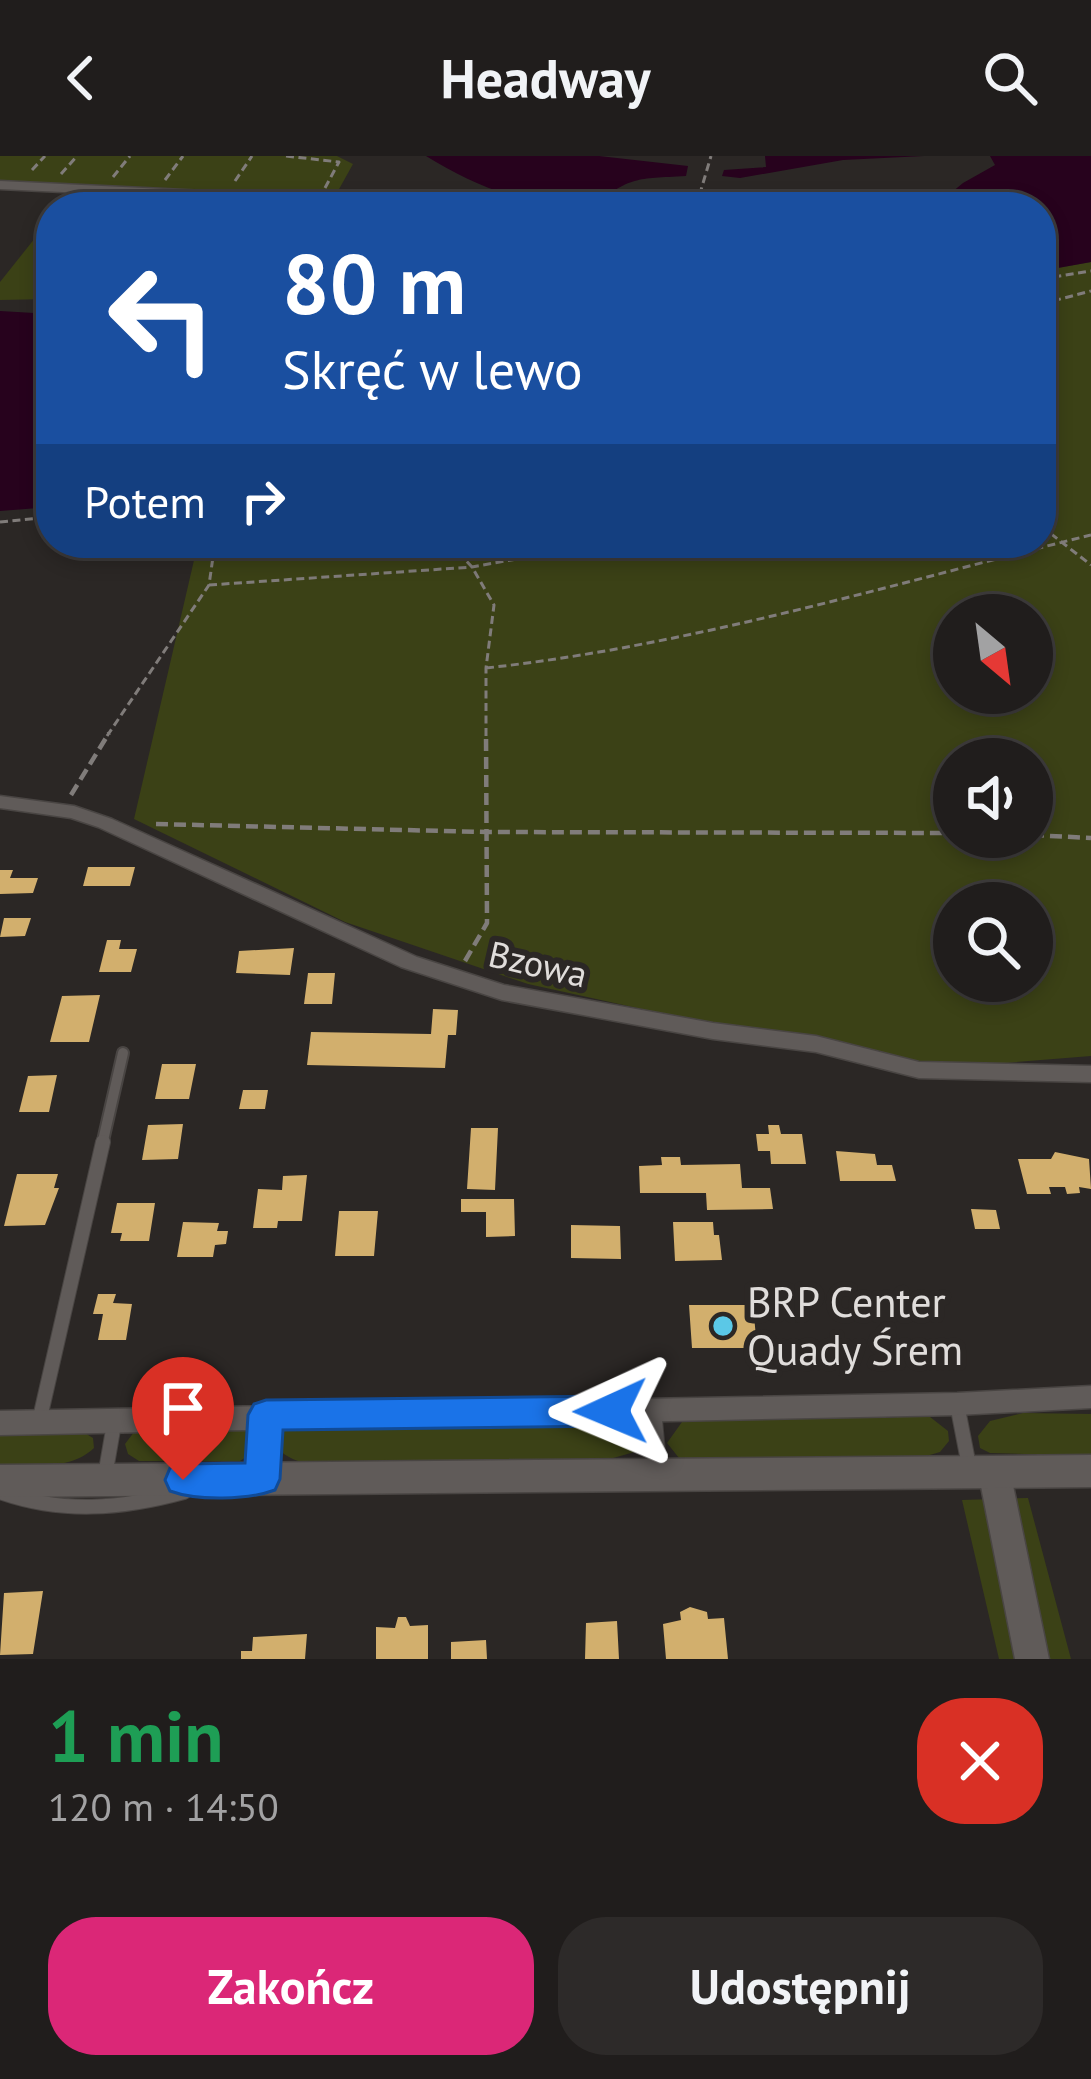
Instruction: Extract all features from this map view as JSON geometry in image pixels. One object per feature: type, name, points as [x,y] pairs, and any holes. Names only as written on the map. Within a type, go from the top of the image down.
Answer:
[{"type":"main road","points":[[0,1481],[1091,1471]]},
{"type":"street","points":[[0,185],[125,192]]},
{"type":"street","name":"Bzowa","points":[[0,802],[62,809],[172,850],[409,962],[455,978],[601,1012],[816,1044],[920,1070],[1091,1074]]},
{"type":"street","points":[[0,1423],[957,1404],[1091,1397]]},
{"type":"street","points":[[982,1472],[1032,1659]]},
{"type":"lane","points":[[39,1422],[123,1053]]},
{"type":"lane","points":[[957,1404],[982,1472]]},
{"type":"lane","points":[[653,1410],[660,1475]]},
{"type":"lane","points":[[262,1479],[266,1415]]},
{"type":"lane","points":[[104,1480],[114,1420]]},
{"type":"lane","points":[[0,1492],[32,1505],[139,1506],[222,1480]]},
{"type":"path","points":[[30,173],[44,156]]},
{"type":"path","points":[[61,175],[77,156]]},
{"type":"path","points":[[113,177],[130,156]]},
{"type":"path","points":[[165,180],[183,156]]},
{"type":"path","points":[[286,156],[339,162],[325,188],[308,187]]},
{"type":"path","points":[[700,192],[711,156]]},
{"type":"path","points":[[1056,277],[1091,271]]},
{"type":"path","points":[[1056,300],[1091,291]]},
{"type":"path","points":[[0,522],[36,519]]},
{"type":"path","points":[[1056,546],[1090,536]]},
{"type":"path","points":[[1056,538],[1091,565]]},
{"type":"path","points":[[62,809],[134,692],[209,585],[213,558]]},
{"type":"path","points":[[455,978],[487,922],[486,668],[494,605],[464,558]]},
{"type":"path","points":[[209,585],[472,567],[522,558]]},
{"type":"path","points":[[486,668],[552,662],[678,636],[1005,558]]},
{"type":"path","points":[[153,824],[486,832],[933,833]]},
{"type":"path","points":[[1053,836],[1091,838]]},
{"type":"green space","points":[[0,156],[337,156],[353,164],[337,192],[193,192],[0,181]]},
{"type":"green space","points":[[36,237],[36,299],[0,300],[0,282]]},
{"type":"green space","points":[[1091,262],[1091,1056],[919,1070],[528,984],[345,922],[134,819],[195,558],[1056,558],[1056,268]]},
{"type":"green space","points":[[925,1413],[948,1431],[949,1441],[940,1452],[923,1457],[690,1460],[679,1458],[667,1443],[682,1422],[697,1418],[890,1418]]},
{"type":"green space","points":[[1023,1413],[1091,1414],[1091,1456],[990,1453],[980,1448],[978,1436],[990,1421]]},
{"type":"green space","points":[[606,1419],[637,1428],[645,1438],[645,1449],[606,1460],[298,1461],[282,1452],[275,1438],[279,1426]]},
{"type":"green space","points":[[247,1425],[258,1449],[240,1461],[139,1461],[128,1454],[125,1444],[134,1432],[149,1427]]},
{"type":"green space","points":[[80,1430],[93,1438],[94,1448],[74,1460],[0,1465],[0,1433]]},
{"type":"green space","points":[[1028,1498],[1071,1659],[999,1659],[962,1500]]},
{"type":"shaded area","points":[[426,156],[599,156],[688,166],[686,176],[635,181],[613,192],[500,192]]},
{"type":"shaded area","points":[[765,156],[924,156],[843,160],[740,178],[722,176],[724,170],[766,167]]},
{"type":"shaded area","points":[[990,156],[1091,156],[1091,262],[1056,268],[1056,192],[952,192],[995,165]]},
{"type":"shaded area","points":[[0,311],[36,313],[36,508],[0,511]]},
{"type":"building","points":[[88,867],[135,867],[130,886],[83,886]]},
{"type":"building","points":[[0,870],[13,870],[10,878],[38,878],[33,893],[0,894]]},
{"type":"building","points":[[4,918],[31,918],[25,936],[0,937]]},
{"type":"building","points":[[107,940],[121,940],[119,949],[137,949],[131,972],[99,972]]},
{"type":"building","points":[[294,948],[290,975],[236,973],[239,951]]},
{"type":"building","points":[[308,973],[335,973],[332,1004],[304,1004]]},
{"type":"building","points":[[100,995],[89,1042],[50,1042],[62,996]]},
{"type":"building","points":[[433,1009],[458,1010],[456,1035],[448,1035],[445,1068],[307,1065],[311,1032],[431,1034]]},
{"type":"building","points":[[162,1064],[196,1064],[189,1099],[155,1099]]},
{"type":"building","points":[[57,1075],[49,1112],[19,1112],[28,1076]]},
{"type":"building","points":[[243,1090],[268,1090],[265,1109],[239,1109]]},
{"type":"building","points":[[183,1124],[178,1159],[142,1160],[148,1125]]},
{"type":"building","points":[[768,1125],[779,1125],[781,1134],[802,1134],[806,1164],[771,1164],[770,1151],[758,1151],[756,1134],[769,1134]]},
{"type":"building","points":[[471,1128],[498,1128],[495,1190],[467,1189]]},
{"type":"building","points":[[836,1151],[875,1154],[877,1165],[892,1165],[896,1181],[840,1181]]},
{"type":"building","points":[[1055,1152],[1089,1159],[1091,1189],[1079,1187],[1080,1193],[1067,1194],[1065,1187],[1049,1187],[1051,1194],[1027,1194],[1018,1159],[1051,1159]]},
{"type":"building","points":[[661,1157],[680,1157],[681,1165],[740,1164],[742,1188],[770,1188],[773,1209],[707,1210],[706,1193],[640,1193],[639,1166],[662,1165]]},
{"type":"building","points":[[17,1174],[58,1174],[54,1188],[59,1188],[45,1225],[4,1226]]},
{"type":"building","points":[[307,1175],[302,1221],[253,1228],[258,1189],[282,1190],[283,1176]]},
{"type":"building","points":[[461,1199],[514,1199],[515,1236],[486,1237],[486,1212],[461,1212]]},
{"type":"building","points":[[117,1203],[155,1203],[149,1241],[120,1241],[122,1233],[111,1233]]},
{"type":"building","points":[[971,1209],[996,1210],[1000,1229],[975,1229]]},
{"type":"building","points":[[339,1211],[378,1211],[374,1256],[335,1256]]},
{"type":"building","points":[[183,1222],[219,1223],[217,1231],[228,1231],[226,1244],[215,1245],[213,1257],[177,1257]]},
{"type":"building","points":[[673,1222],[713,1222],[722,1260],[675,1261]]},
{"type":"building","points":[[571,1225],[620,1226],[621,1259],[571,1258]]},
{"type":"building","points":[[98,1294],[116,1294],[113,1303],[132,1304],[126,1340],[98,1340],[103,1314],[93,1314]]},
{"type":"building","name":"BRP Center Quady Śrem","points":[[689,1305],[753,1305],[757,1348],[692,1348]]},
{"type":"building","points":[[43,1591],[33,1654],[0,1655],[4,1593]]},
{"type":"building","points":[[690,1607],[707,1612],[708,1619],[724,1618],[728,1659],[666,1659],[663,1624],[681,1620],[680,1612]]},
{"type":"building","points":[[398,1617],[406,1617],[410,1626],[428,1625],[428,1659],[376,1659],[376,1627],[395,1628]]},
{"type":"building","points":[[617,1621],[619,1659],[585,1659],[586,1623]]},
{"type":"building","points":[[307,1634],[305,1659],[241,1659],[241,1651],[252,1651],[253,1637]]},
{"type":"building","points":[[486,1640],[487,1659],[451,1659],[451,1642]]},
{"type":"place","name":"BRP Center Quady Śrem","points":[[723,1326]]},
{"type":"route","points":[[183,1480],[262,1479],[266,1415],[611,1411]]}]
